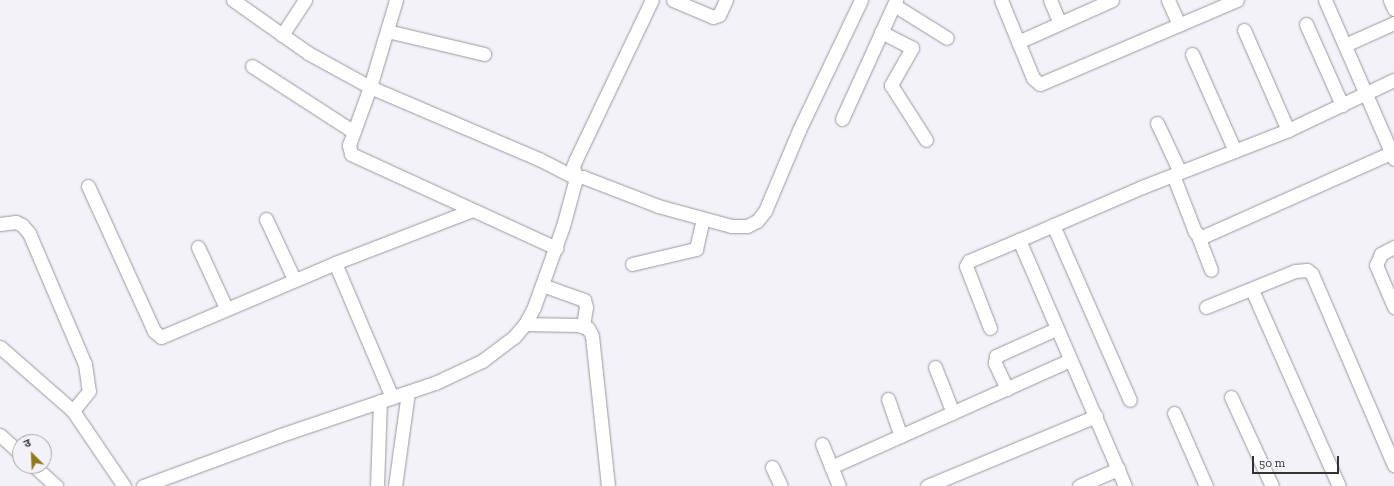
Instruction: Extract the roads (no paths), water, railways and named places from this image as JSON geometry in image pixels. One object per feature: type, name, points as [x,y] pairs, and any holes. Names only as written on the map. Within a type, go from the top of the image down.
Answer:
[{"type":"street","points":[[233,0],[338,72],[370,87],[531,156],[576,178],[583,177],[658,206],[731,226],[747,226],[757,221],[765,211],[856,2]]},
{"type":"street","points":[[282,35],[305,0]]},
{"type":"street","points":[[396,0],[370,87],[349,145],[351,154],[556,248]]},
{"type":"street","points":[[150,485],[202,463],[435,383],[482,361],[502,348],[525,324],[542,285],[556,248],[576,178],[573,166],[576,158],[652,0]]},
{"type":"street","points":[[676,1],[714,17],[719,15],[726,0]]},
{"type":"street","points":[[1001,0],[1036,83],[1040,84],[1237,0]]},
{"type":"street","points":[[1050,0],[1060,23]]},
{"type":"street","points":[[1018,42],[1112,0]]},
{"type":"street","points":[[1168,0],[1179,25]]},
{"type":"street","points":[[1198,236],[1209,236],[1392,150],[1325,0]]},
{"type":"street","points":[[1390,0],[1394,9]]},
{"type":"street","points":[[842,119],[895,2],[947,38]]},
{"type":"street","points":[[1345,45],[1394,23]]},
{"type":"street","points":[[1306,24],[1342,105]]},
{"type":"street","points":[[1244,30],[1288,130]]},
{"type":"street","points":[[387,31],[484,54]]},
{"type":"street","points":[[882,32],[912,48],[891,85],[926,140]]},
{"type":"street","points":[[1192,54],[1235,151]]},
{"type":"street","points":[[252,66],[354,132]]},
{"type":"street","points":[[990,328],[966,266],[969,261],[1176,174],[1288,130],[1394,80]]},
{"type":"street","points":[[1157,123],[1211,270]]},
{"type":"street","points":[[88,186],[157,335],[168,334],[334,262],[472,210]]},
{"type":"street","points":[[266,219],[294,279]]},
{"type":"street","points":[[632,264],[696,249],[703,219]]},
{"type":"street","points":[[0,224],[16,222],[22,225],[29,234],[86,364],[89,391],[73,411]]},
{"type":"street","points":[[1053,225],[1130,400]]},
{"type":"street","points":[[1019,240],[1056,329],[1096,416],[1125,486]]},
{"type":"street","points":[[198,247],[226,308]]},
{"type":"street","points":[[1394,247],[1381,254],[1376,265],[1394,307]]},
{"type":"street","points":[[334,262],[386,399],[377,486]]},
{"type":"street","points":[[1206,307],[1252,290],[1301,269],[1312,274],[1394,466]]},
{"type":"street","points":[[542,285],[584,300],[586,307],[583,326]]},
{"type":"street","points":[[1252,290],[1339,486]]},
{"type":"street","points":[[525,324],[583,326],[588,328],[594,345],[608,486]]},
{"type":"street","points":[[1007,389],[995,363],[996,356],[1056,329]]},
{"type":"street","points":[[0,346],[73,411],[124,486]]},
{"type":"street","points":[[832,467],[1070,360]]},
{"type":"street","points":[[935,367],[953,413]]},
{"type":"street","points":[[395,486],[408,392]]},
{"type":"street","points":[[1231,397],[1272,486]]},
{"type":"street","points":[[888,399],[901,436]]},
{"type":"street","points":[[1174,413],[1206,486]]},
{"type":"street","points":[[927,486],[1096,416]]},
{"type":"street","points":[[0,435],[12,446]]},
{"type":"street","points":[[822,444],[839,486]]},
{"type":"street","points":[[772,467],[781,486]]},
{"type":"street","points":[[1079,486],[1118,469]]},
{"type":"street","points":[[43,474],[56,486]]}]
